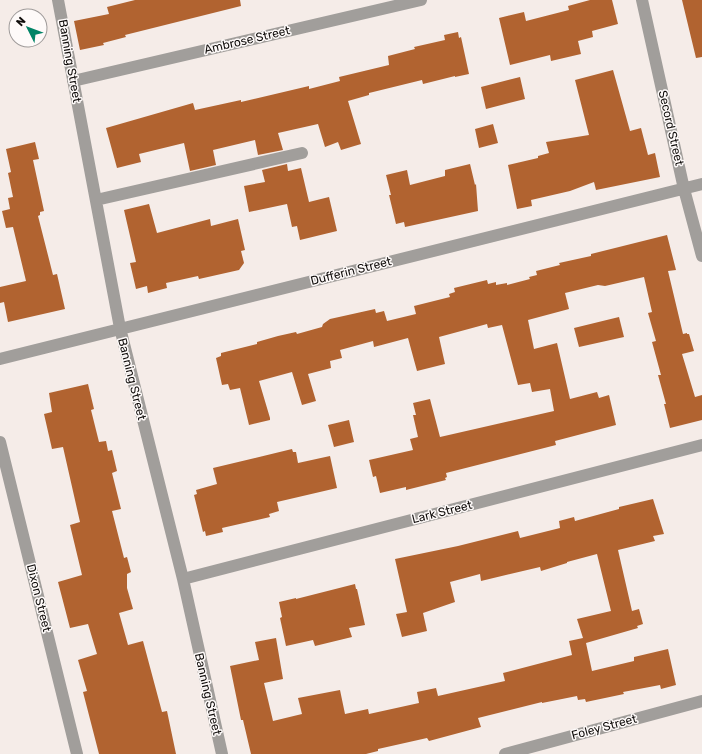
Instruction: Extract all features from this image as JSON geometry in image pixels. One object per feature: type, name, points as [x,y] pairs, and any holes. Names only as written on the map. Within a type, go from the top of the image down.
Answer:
[{"type":"street","name":"Banning Street","points":[[58,0],[120,328],[183,579],[222,754]]},
{"type":"street","name":"Ambrose Street","points":[[73,81],[421,0]]},
{"type":"street","name":"Secord Street","points":[[642,0],[684,188],[702,256]]},
{"type":"street","points":[[96,200],[302,153]]},
{"type":"street","name":"Dufferin Street","points":[[0,359],[702,184]]},
{"type":"street","name":"Dixon Street","points":[[0,442],[77,754]]},
{"type":"street","name":"Lark Street","points":[[183,579],[702,445]]},
{"type":"street","name":"Foley Street","points":[[505,754],[702,701]]},
{"type":"building","points":[[135,0],[240,0],[241,6],[125,35],[126,37],[103,43],[104,45],[80,50],[74,21],[109,14],[107,7]]},
{"type":"building","points":[[590,0],[612,0],[618,24],[592,31],[593,37],[578,41],[581,54],[551,61],[550,55],[510,65],[499,18],[524,12],[526,21],[569,10],[568,6]]},
{"type":"building","points":[[682,0],[702,0],[702,57],[696,58]]},
{"type":"building","points":[[458,32],[459,38],[461,37],[469,74],[423,84],[422,80],[369,93],[369,95],[348,101],[361,144],[341,150],[338,142],[325,147],[318,124],[278,133],[283,150],[258,155],[255,140],[213,150],[216,165],[190,171],[184,143],[139,154],[141,162],[117,168],[106,128],[193,103],[195,110],[241,100],[241,102],[309,86],[309,89],[340,81],[339,77],[389,65],[388,56],[415,49],[414,47],[445,40],[444,35]]},
{"type":"building","points":[[613,70],[630,131],[641,128],[648,155],[655,153],[660,177],[596,190],[594,182],[570,191],[531,200],[532,206],[517,209],[508,165],[538,158],[538,156],[549,153],[546,142],[589,135],[575,80]]},
{"type":"building","points":[[520,77],[525,99],[486,109],[481,87]]},
{"type":"building","points":[[493,124],[498,143],[479,148],[475,129]]},
{"type":"building","points":[[35,142],[39,159],[33,160],[44,211],[40,212],[40,215],[38,216],[53,275],[57,274],[65,309],[8,322],[4,302],[0,303],[0,287],[26,281],[13,227],[6,228],[2,211],[10,209],[8,198],[13,197],[8,173],[11,172],[6,149]]},
{"type":"building","points":[[287,164],[288,171],[301,168],[309,202],[329,197],[337,231],[300,240],[297,226],[292,227],[287,204],[249,212],[244,186],[265,182],[262,170]]},
{"type":"building","points":[[470,164],[475,185],[476,184],[478,211],[405,227],[404,222],[396,224],[386,175],[407,170],[410,185],[445,176],[445,170]]},
{"type":"building","points":[[149,204],[157,233],[210,219],[211,226],[238,219],[245,250],[241,251],[244,263],[239,270],[199,279],[198,276],[166,283],[167,288],[148,293],[147,286],[136,289],[130,263],[136,262],[124,210]]},
{"type":"building","points":[[667,235],[676,270],[668,271],[683,334],[689,334],[694,351],[682,354],[695,397],[702,395],[702,420],[670,428],[664,404],[666,404],[658,375],[661,375],[652,342],[656,341],[648,313],[652,312],[644,277],[605,286],[598,285],[565,293],[569,309],[528,320],[534,349],[557,343],[570,399],[597,392],[599,398],[609,395],[616,425],[555,441],[556,445],[446,473],[446,480],[406,490],[406,487],[380,493],[376,476],[373,477],[369,460],[413,450],[410,439],[418,437],[413,415],[416,415],[413,403],[430,399],[440,437],[554,411],[550,389],[532,392],[530,383],[518,385],[502,325],[488,328],[487,324],[439,337],[445,364],[417,371],[408,338],[374,347],[373,341],[340,350],[342,358],[330,361],[331,368],[308,374],[316,401],[302,405],[292,372],[259,381],[270,420],[249,425],[240,388],[230,390],[228,384],[222,385],[216,358],[221,356],[221,353],[257,344],[257,342],[278,336],[296,332],[297,334],[322,327],[323,324],[330,319],[375,309],[376,313],[384,311],[387,321],[416,314],[414,306],[450,297],[449,294],[455,292],[454,288],[487,280],[488,284],[496,282],[496,285],[507,283],[507,285],[530,279],[529,277],[537,275],[536,271],[560,265],[559,263],[591,256],[591,254]]},
{"type":"building","points":[[619,317],[624,337],[579,347],[574,328]]},
{"type":"building","points":[[88,384],[94,409],[91,410],[99,442],[106,441],[108,451],[112,450],[117,471],[112,473],[121,509],[112,511],[124,558],[127,557],[131,572],[127,574],[127,588],[133,609],[119,613],[128,645],[143,641],[162,712],[167,711],[176,754],[99,754],[83,692],[87,691],[78,660],[97,654],[88,624],[70,628],[58,582],[82,575],[70,525],[80,522],[63,447],[52,449],[44,414],[52,412],[49,393]]},
{"type":"building","points":[[349,420],[354,442],[334,447],[328,425]]},
{"type":"building","points":[[292,449],[293,452],[296,452],[298,463],[330,456],[337,488],[277,502],[279,511],[269,514],[270,517],[222,528],[223,532],[206,536],[205,531],[203,532],[194,495],[197,494],[196,490],[217,484],[213,468]]},
{"type":"building","points":[[653,499],[664,534],[653,536],[655,541],[618,550],[632,611],[639,609],[643,624],[637,626],[638,628],[586,643],[592,671],[634,661],[634,657],[668,649],[676,685],[661,689],[660,685],[623,692],[624,694],[586,702],[585,699],[578,700],[577,696],[542,702],[478,718],[481,727],[429,741],[427,738],[378,749],[378,751],[366,754],[251,754],[243,720],[241,720],[230,666],[259,660],[255,642],[276,638],[283,679],[264,683],[273,721],[302,714],[298,698],[340,690],[345,714],[368,709],[369,714],[419,703],[417,692],[436,688],[438,696],[505,681],[503,673],[572,655],[569,641],[583,638],[577,619],[611,611],[597,554],[541,571],[540,567],[481,581],[480,574],[450,582],[455,602],[423,613],[427,631],[402,637],[396,614],[407,612],[395,559],[458,546],[518,531],[520,538],[560,528],[559,521],[574,517],[575,521],[619,509],[619,507]]},
{"type":"building","points":[[355,584],[365,625],[349,628],[352,637],[315,646],[313,640],[286,646],[280,618],[282,617],[279,602]]}]
